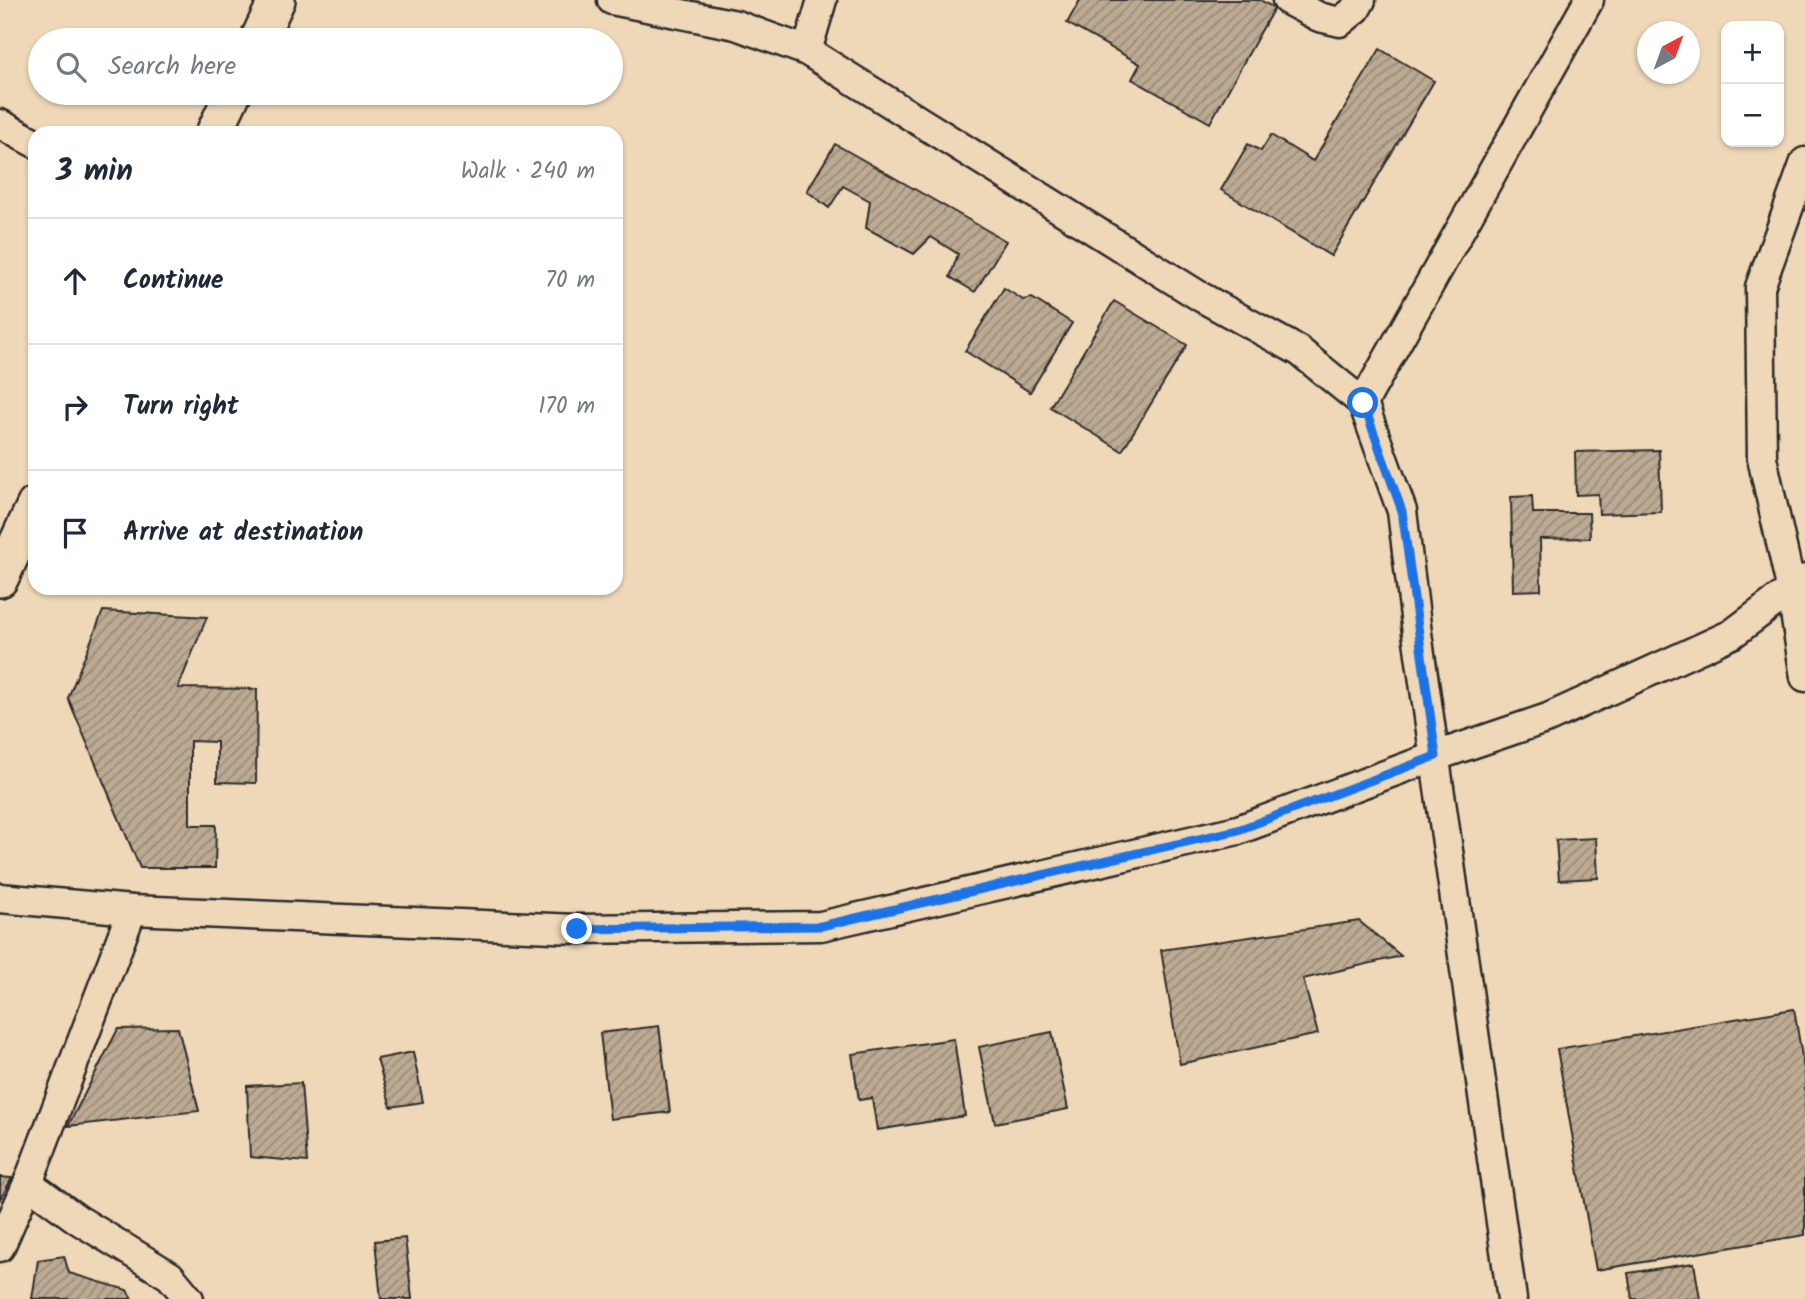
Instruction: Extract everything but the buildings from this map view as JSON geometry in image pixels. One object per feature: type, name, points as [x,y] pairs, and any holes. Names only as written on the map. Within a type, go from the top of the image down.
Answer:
[{"type":"street","points":[[264,28],[277,0]]},
{"type":"street","points":[[612,0],[736,25],[807,51],[1201,297],[1299,351],[1363,403],[1402,511],[1512,1299]]},
{"type":"street","points":[[807,51],[822,0]]},
{"type":"street","points":[[1287,0],[1319,17],[1340,22],[1356,9],[1361,0]]},
{"type":"street","points":[[1363,403],[1589,0]]},
{"type":"street","points":[[217,126],[227,105]]},
{"type":"street","points":[[0,124],[28,139]]},
{"type":"street","points":[[1805,162],[1760,287],[1762,458],[1798,583],[1805,677]]},
{"type":"street","points":[[0,579],[28,520]]},
{"type":"street","points":[[0,898],[132,910],[577,929],[821,926],[1238,830],[1436,756],[1548,718],[1732,634],[1798,583]]},
{"type":"street","points":[[0,1247],[28,1183],[132,910]]},
{"type":"street","points":[[28,1183],[77,1219],[170,1276],[188,1299]]},
{"type":"route","points":[[577,929],[821,926],[1238,830],[1436,756],[1402,511],[1363,403]]}]
